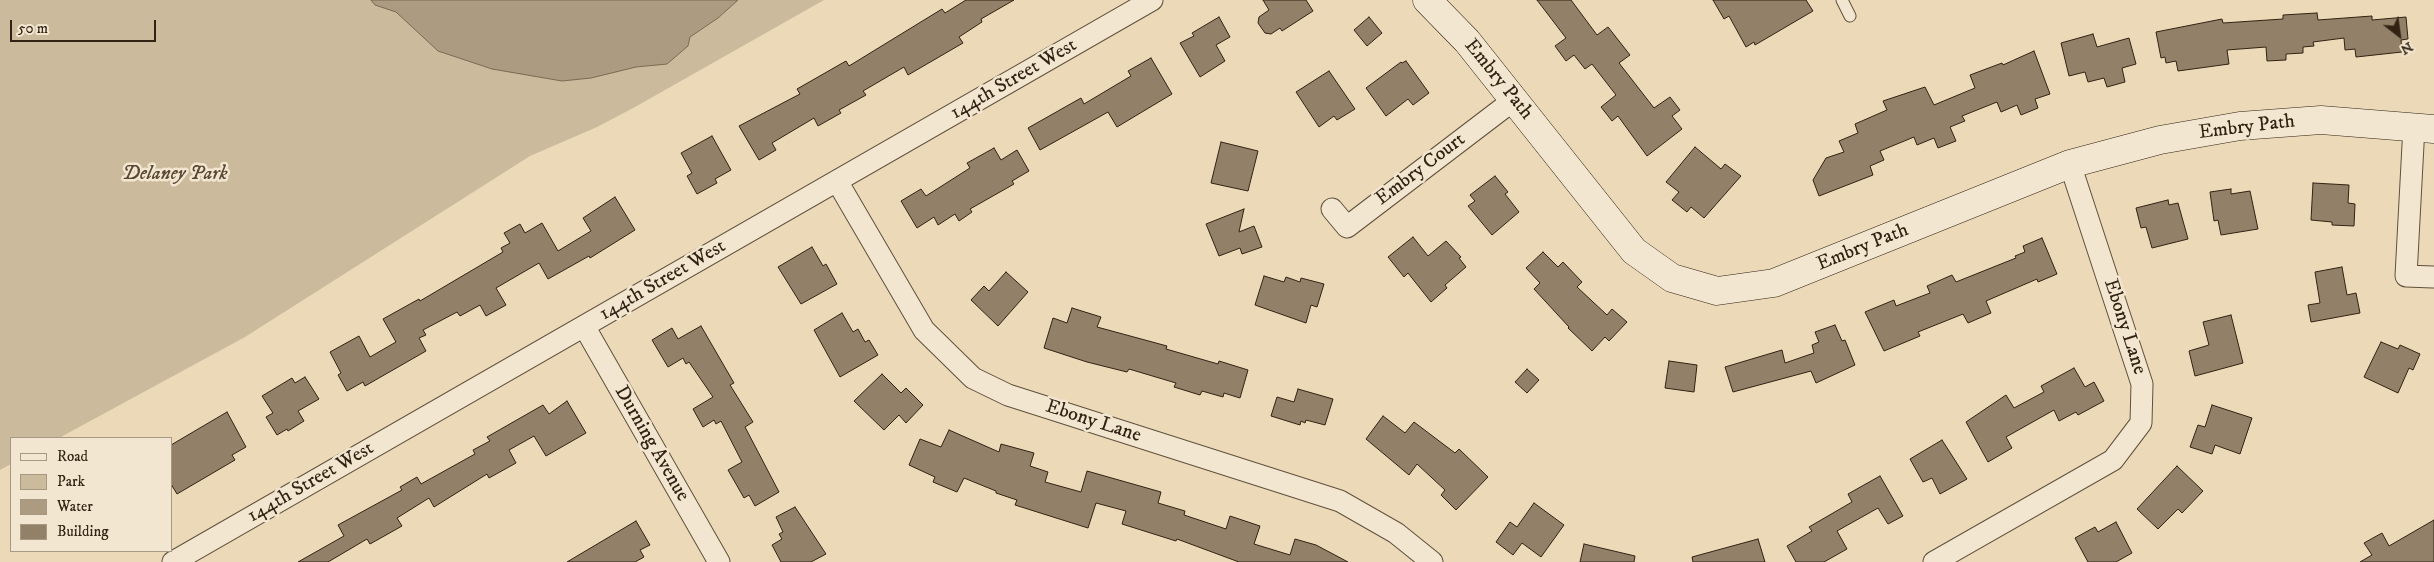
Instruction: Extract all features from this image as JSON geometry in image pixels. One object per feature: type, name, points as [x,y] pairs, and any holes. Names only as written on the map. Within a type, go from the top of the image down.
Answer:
[{"type":"street","name":"144th Street West","points":[[173,562],[1152,0]]},
{"type":"street","name":"Embry Path","points":[[1427,0],[1467,41],[1515,99],[1634,251],[1672,278],[1717,291],[1774,283],[2070,164],[2160,140],[2240,126],[2321,120],[2424,128],[2406,276],[2433,277]]},
{"type":"street","name":"Embry Court","points":[[1332,208],[1347,227],[1515,99]]},
{"type":"street","name":"Ebony Lane","points":[[1938,561],[2113,460],[2141,423],[2142,384],[2070,164]]},
{"type":"street","name":"Ebony Lane","points":[[837,181],[924,330],[973,378],[1008,395],[1340,501],[1396,533],[1432,562]]},
{"type":"street","name":"Durning Avenue","points":[[584,326],[719,562]]},
{"type":"lane","points":[[1842,0],[1850,16]]},
{"type":"green space","name":"Delaney Park","points":[[0,0],[824,0],[635,107],[597,127],[530,156],[245,337],[61,437],[10,437],[10,465],[0,470]]},
{"type":"water","points":[[371,0],[738,0],[718,18],[690,37],[688,46],[667,64],[636,67],[591,78],[562,81],[492,69],[438,51],[396,12],[375,5]]},
{"type":"building","points":[[966,0],[1014,0],[981,19],[982,22],[959,37],[963,43],[908,75],[904,67],[863,91],[866,95],[839,110],[841,113],[818,126],[814,118],[772,143],[776,150],[759,160],[739,126],[800,94],[797,89],[846,61],[849,66],[942,9],[945,13]]},
{"type":"building","points":[[1263,0],[1306,0],[1313,11],[1282,31],[1280,28],[1271,34],[1265,33],[1258,23],[1259,17],[1269,10]]},
{"type":"building","points":[[1537,0],[1571,0],[1597,35],[1608,27],[1630,55],[1619,63],[1654,108],[1670,97],[1680,110],[1672,116],[1682,129],[1647,156],[1618,116],[1612,121],[1601,107],[1616,95],[1592,64],[1585,69],[1574,55],[1566,61],[1555,46],[1566,38]]},
{"type":"building","points":[[1713,0],[1806,0],[1813,11],[1755,45],[1754,42],[1746,47],[1729,16],[1724,19]]},
{"type":"building","points":[[2317,13],[2318,20],[2372,16],[2372,20],[2406,17],[2408,39],[2401,40],[2402,52],[2356,57],[2355,49],[2345,50],[2344,38],[2313,42],[2314,46],[2303,47],[2303,53],[2286,54],[2286,60],[2267,61],[2266,47],[2227,50],[2229,64],[2178,71],[2176,61],[2166,63],[2165,57],[2161,58],[2156,32],[2222,19],[2223,23],[2283,19],[2283,15]]},
{"type":"building","points":[[1219,17],[1230,37],[1216,45],[1225,61],[1200,77],[1180,43],[1194,36],[1192,33]]},
{"type":"building","points":[[1369,17],[1382,33],[1367,46],[1354,30]]},
{"type":"building","points":[[2093,34],[2097,47],[2129,38],[2136,64],[2122,68],[2125,82],[2107,87],[2104,78],[2088,82],[2085,72],[2069,76],[2061,43]]},
{"type":"building","points":[[2034,51],[2050,94],[2035,99],[2038,108],[2021,115],[2017,105],[2001,112],[1997,102],[1962,116],[1965,121],[1950,127],[1956,141],[1938,148],[1934,138],[1917,145],[1914,137],[1880,151],[1884,160],[1870,166],[1873,175],[1819,196],[1813,180],[1826,158],[1844,152],[1839,141],[1858,133],[1855,124],[1887,110],[1883,101],[1925,87],[1934,105],[1975,88],[1970,75],[2002,63],[2003,65]]},
{"type":"building","points":[[1151,58],[1172,94],[1117,127],[1108,112],[1040,150],[1028,128],[1081,98],[1084,104],[1131,76],[1128,71]]},
{"type":"building","points":[[1406,61],[1429,93],[1413,105],[1408,99],[1386,116],[1366,88],[1401,62]]},
{"type":"building","points":[[1329,71],[1355,109],[1337,120],[1334,116],[1319,127],[1296,92]]},
{"type":"building","points":[[712,136],[731,170],[715,179],[717,183],[697,194],[687,176],[692,173],[681,153]]},
{"type":"building","points":[[1221,142],[1258,151],[1248,191],[1211,183]]},
{"type":"building","points":[[1695,147],[1721,169],[1725,164],[1741,176],[1704,218],[1691,207],[1687,212],[1672,200],[1679,192],[1666,182]]},
{"type":"building","points":[[994,148],[1001,160],[1017,150],[1029,171],[1012,181],[1014,184],[970,209],[972,212],[959,221],[955,214],[938,225],[934,217],[917,228],[901,201],[921,189],[926,196],[970,168],[967,163]]},
{"type":"building","points":[[1495,176],[1508,192],[1505,194],[1519,212],[1492,235],[1468,206],[1475,201],[1470,195]]},
{"type":"building","points":[[2313,183],[2349,185],[2348,203],[2355,204],[2354,226],[2332,225],[2332,222],[2311,220]]},
{"type":"building","points":[[2231,189],[2231,194],[2250,191],[2258,229],[2221,235],[2218,220],[2214,221],[2210,192]]},
{"type":"building","points":[[615,197],[635,230],[590,258],[589,256],[548,279],[539,263],[496,288],[506,305],[486,316],[480,305],[460,316],[457,312],[423,330],[426,335],[419,338],[426,351],[365,386],[363,382],[347,391],[338,375],[341,373],[330,352],[359,336],[370,357],[396,342],[383,319],[419,299],[420,301],[503,252],[501,248],[510,243],[504,233],[520,224],[525,233],[542,223],[558,251],[591,231],[583,218]]},
{"type":"building","points":[[2168,200],[2169,205],[2178,203],[2188,239],[2152,248],[2146,227],[2141,228],[2136,208]]},
{"type":"building","points":[[1244,209],[1239,232],[1254,226],[1262,247],[1242,254],[1240,248],[1219,256],[1206,224]]},
{"type":"building","points":[[1413,237],[1428,256],[1446,241],[1461,257],[1459,258],[1466,267],[1445,285],[1447,288],[1431,302],[1408,273],[1404,277],[1388,257]]},
{"type":"building","points":[[2042,238],[2057,274],[2038,282],[2037,279],[1986,301],[1991,313],[1968,323],[1963,314],[1918,332],[1920,336],[1884,351],[1865,312],[1894,300],[1896,306],[1930,293],[1927,286],[1952,275],[1956,282],[2016,258],[2015,256],[2025,252],[2023,246]]},
{"type":"building","points":[[812,247],[823,266],[826,264],[837,284],[801,304],[778,267]]},
{"type":"building","points":[[1543,252],[1558,267],[1563,262],[1582,282],[1577,287],[1607,315],[1612,309],[1627,322],[1609,341],[1605,337],[1592,351],[1568,328],[1534,289],[1540,283],[1526,268]]},
{"type":"building","points":[[2342,267],[2347,295],[2356,293],[2360,313],[2311,322],[2308,305],[2320,303],[2315,272]]},
{"type":"building","points":[[1006,272],[1028,292],[998,326],[971,300],[984,286],[989,291]]},
{"type":"building","points":[[1264,276],[1284,282],[1286,277],[1300,282],[1301,278],[1324,284],[1317,307],[1311,305],[1306,323],[1255,305]]},
{"type":"building","points":[[1072,308],[1101,317],[1097,327],[1167,346],[1166,349],[1218,364],[1219,361],[1248,370],[1240,398],[1224,393],[1223,397],[1202,391],[1200,395],[1174,387],[1176,383],[1129,369],[1127,372],[1087,362],[1044,348],[1053,318],[1067,323]]},
{"type":"building","points":[[842,313],[853,332],[858,329],[865,342],[869,340],[878,355],[840,377],[814,330]]},
{"type":"building","points":[[2231,315],[2243,363],[2195,376],[2189,351],[2209,345],[2203,322]]},
{"type":"building","points":[[1835,325],[1842,341],[1845,340],[1855,365],[1816,383],[1811,371],[1733,392],[1725,367],[1782,350],[1785,363],[1814,353],[1812,345],[1819,342],[1815,332]]},
{"type":"building","points":[[701,326],[734,383],[730,385],[753,422],[745,427],[779,492],[755,506],[749,495],[744,498],[728,470],[742,462],[721,421],[716,424],[714,420],[703,427],[693,409],[713,397],[689,362],[686,364],[683,358],[668,367],[652,340],[672,328],[678,339]]},
{"type":"building","points":[[2381,342],[2398,349],[2400,345],[2420,354],[2413,370],[2409,368],[2398,393],[2364,377]]},
{"type":"building","points":[[1669,361],[1697,365],[1694,392],[1665,388]]},
{"type":"building","points":[[2074,368],[2085,387],[2094,382],[2104,401],[2078,415],[2076,412],[2059,421],[2054,410],[2006,437],[2012,448],[1988,462],[1966,422],[2006,395],[2014,408],[2044,392],[2041,386]]},
{"type":"building","points":[[1527,369],[1539,380],[1527,393],[1515,382]]},
{"type":"building","points":[[882,374],[901,393],[906,388],[923,405],[906,423],[899,415],[884,430],[854,401]]},
{"type":"building","points":[[305,377],[319,399],[298,411],[304,421],[288,431],[287,429],[277,435],[266,417],[273,413],[262,396],[292,378],[295,383]]},
{"type":"building","points":[[1298,389],[1333,399],[1325,425],[1306,420],[1305,423],[1301,421],[1300,425],[1271,416],[1277,397],[1294,402]]},
{"type":"building","points":[[567,401],[586,433],[546,456],[534,436],[509,450],[516,463],[489,478],[487,474],[434,507],[429,498],[397,518],[402,526],[370,544],[367,539],[328,562],[298,562],[344,536],[338,525],[402,490],[400,487],[417,477],[421,484],[475,454],[473,450],[490,441],[487,437],[543,405],[549,414]]},
{"type":"building","points":[[2212,405],[2252,418],[2240,454],[2215,445],[2212,454],[2190,447],[2198,425],[2205,427]]},
{"type":"building","points":[[227,412],[246,447],[232,455],[235,460],[177,494],[172,486],[172,444]]},
{"type":"building","points":[[1383,416],[1405,433],[1414,422],[1455,453],[1459,449],[1488,477],[1456,510],[1441,495],[1445,490],[1417,464],[1409,475],[1366,439]]},
{"type":"building","points":[[949,430],[999,452],[1001,444],[1034,453],[1030,466],[1048,472],[1045,482],[1081,492],[1087,471],[1161,492],[1158,503],[1185,511],[1184,515],[1226,529],[1230,516],[1260,526],[1254,544],[1290,555],[1295,539],[1316,545],[1348,562],[1239,562],[1177,539],[1176,541],[1122,524],[1126,511],[1096,503],[1088,528],[1015,505],[1017,500],[996,493],[996,491],[964,478],[957,492],[933,482],[935,477],[909,465],[920,439],[941,447]]},
{"type":"building","points":[[1942,440],[1967,479],[1940,494],[1932,478],[1923,482],[1910,459]]},
{"type":"building","points":[[2177,466],[2203,491],[2182,513],[2178,509],[2158,529],[2137,509]]},
{"type":"building","points":[[1880,476],[1903,516],[1888,524],[1878,508],[1837,531],[1847,549],[1824,562],[1796,562],[1787,546],[1812,531],[1809,527],[1852,502],[1848,494]]},
{"type":"building","points":[[1534,503],[1564,525],[1541,557],[1522,543],[1513,555],[1496,542],[1510,522],[1517,527]]},
{"type":"building","points":[[795,507],[826,554],[811,562],[781,562],[772,545],[782,539],[779,534],[783,532],[776,517]]},
{"type":"building","points":[[2434,520],[2434,562],[2360,562],[2372,555],[2364,543],[2382,533],[2389,546]]},
{"type":"building","points":[[636,521],[650,545],[640,550],[644,557],[635,562],[567,562]]},
{"type":"building","points":[[2116,522],[2132,553],[2116,562],[2088,562],[2075,538],[2095,527],[2098,532]]},
{"type":"building","points":[[1758,539],[1765,562],[1693,562],[1692,557]]},
{"type":"building","points":[[1584,544],[1635,556],[1634,562],[1580,562]]}]
